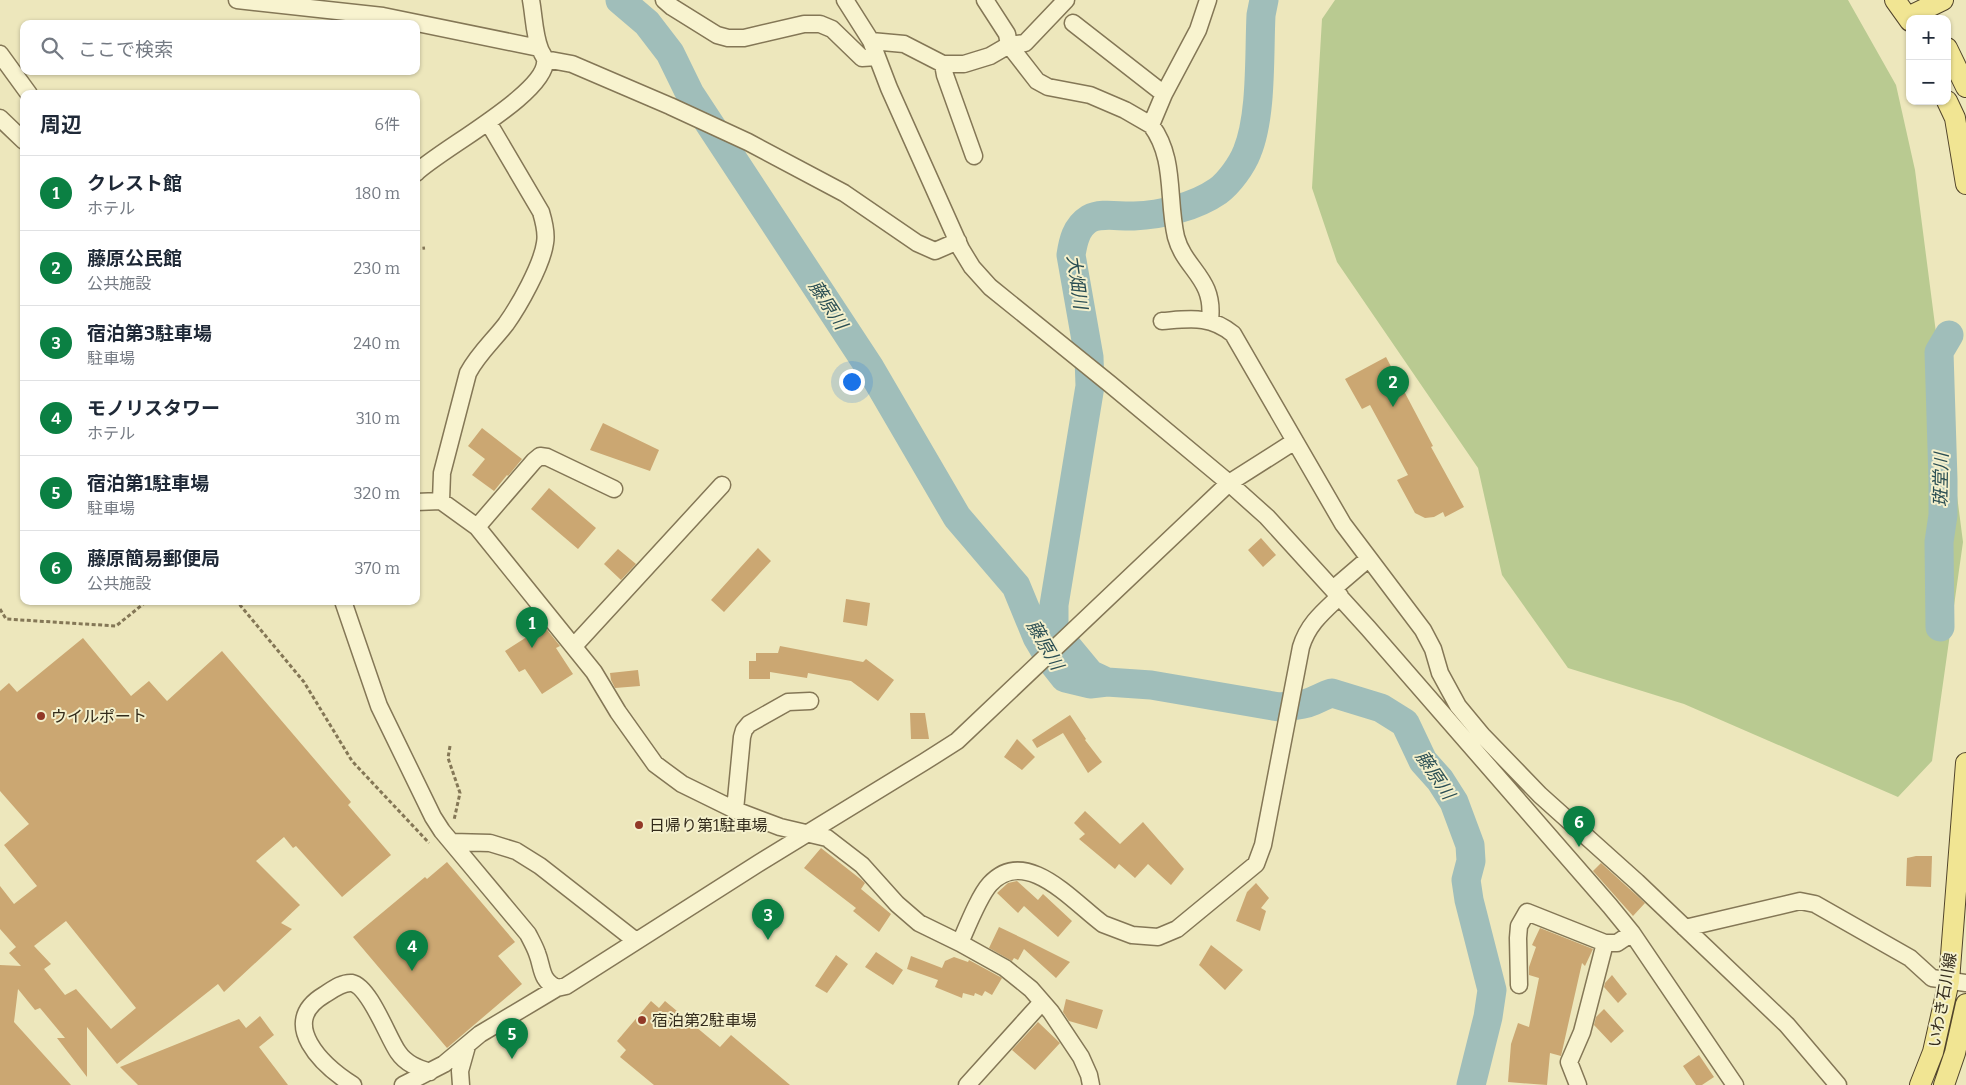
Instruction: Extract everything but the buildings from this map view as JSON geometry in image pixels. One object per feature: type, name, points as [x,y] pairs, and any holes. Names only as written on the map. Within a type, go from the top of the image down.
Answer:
[{"type":"main road","points":[[1895,0],[1906,15]]},
{"type":"main road","points":[[1916,15],[1931,7]]},
{"type":"main road","points":[[1951,56],[1966,87]]},
{"type":"main road","points":[[1949,105],[1955,118],[1966,184]]},
{"type":"main road","name":"いわき石川線","points":[[1920,1085],[1933,1052],[1943,1012],[1957,982],[1966,763]]},
{"type":"main road","name":"いわき石川線","points":[[1944,1085],[1955,1053],[1966,1004]]},
{"type":"street","points":[[237,0],[316,4],[400,20]]},
{"type":"street","points":[[420,170],[488,122],[528,90],[542,72],[542,54],[531,0]]},
{"type":"street","points":[[664,0],[672,8],[717,35],[728,38],[744,38],[804,24],[820,24],[832,29],[862,58],[877,57]]},
{"type":"street","points":[[845,0],[871,41],[958,241],[972,267],[990,287],[1229,482],[1267,517],[1336,593],[1632,934],[1735,1085]]},
{"type":"street","points":[[985,0],[1007,34],[1009,45],[1037,80],[1048,87],[1090,95],[1124,110],[1151,125],[1159,136],[1165,152],[1171,183],[1172,212],[1176,238],[1183,253],[1194,266],[1210,296],[1212,308],[1210,320]]},
{"type":"street","points":[[871,41],[904,44],[943,64],[964,64],[990,56],[1009,45],[1025,43],[1066,0]]},
{"type":"street","points":[[1151,125],[1164,94],[1198,30],[1208,0]]},
{"type":"street","points":[[1073,23],[1164,94]]},
{"type":"street","points":[[420,25],[542,54],[572,64],[748,142],[844,193],[917,243],[935,251],[958,241]]},
{"type":"street","points":[[0,54],[26,90]]},
{"type":"street","points":[[943,64],[945,75],[974,156]]},
{"type":"street","points":[[0,118],[20,137]]},
{"type":"street","points":[[441,501],[442,472],[468,373],[476,358],[514,312],[537,266],[545,244],[545,228],[541,212],[488,122]]},
{"type":"street","points":[[1162,321],[1198,318],[1210,320],[1223,326],[1233,334],[1343,524],[1423,630],[1433,649],[1440,674],[1458,706],[1482,735],[1540,795],[1787,1025],[1838,1085]]},
{"type":"street","points":[[403,1085],[430,1072],[467,1046],[480,1034],[557,988],[566,986],[956,741],[1229,482],[1295,441]]},
{"type":"street","points":[[476,527],[540,456],[547,457],[614,489]]},
{"type":"street","points":[[574,646],[722,485]]},
{"type":"street","points":[[420,502],[441,501],[476,527],[594,672],[618,712],[655,764],[682,784],[735,810],[780,827],[827,838],[862,865],[897,904],[919,923],[1005,968],[1031,988],[1067,1035],[1081,1057],[1091,1085]]},
{"type":"street","points":[[960,943],[989,885],[1009,871],[1021,870],[1044,878],[1103,924],[1114,929],[1132,935],[1158,937],[1177,930],[1256,864],[1263,845],[1292,682],[1305,633],[1336,593],[1368,559]]},
{"type":"street","points":[[344,605],[379,706],[426,805],[442,831],[528,934],[537,952],[542,973],[548,984],[557,988]]},
{"type":"street","points":[[735,810],[744,730],[749,724],[788,702],[810,701]]},
{"type":"street","points":[[452,842],[490,843],[516,851],[540,866],[636,941]]},
{"type":"street","points":[[1685,928],[1800,901],[1815,904],[1910,958],[1932,978],[1957,982]]},
{"type":"street","points":[[1520,986],[1519,926],[1527,912],[1605,943],[1617,943],[1632,934]]},
{"type":"street","points":[[1578,1085],[1569,1062],[1582,1032],[1605,943]]},
{"type":"street","points":[[353,1085],[334,1071],[310,1045],[303,1029],[304,1017],[314,1002],[340,985],[351,983],[357,985],[376,1009],[398,1053],[411,1065],[430,1072]]},
{"type":"street","points":[[967,1085],[1042,1002]]},
{"type":"street","points":[[461,1085],[460,1071],[467,1046]]},
{"type":"path","points":[[420,249],[426,248]]},
{"type":"path","points":[[0,609],[6,619],[116,626],[142,605]]},
{"type":"path","points":[[240,605],[304,682],[352,761],[429,843]]},
{"type":"path","points":[[450,746],[448,758],[460,793],[454,820]]},
{"type":"green space","points":[[1335,0],[1848,0],[1896,85],[1915,170],[1963,542],[1932,761],[1898,797],[1684,704],[1568,668],[1502,575],[1478,468],[1337,262],[1312,188],[1322,19]]},
{"type":"waterway","name":"藤原川","points":[[620,0],[647,23],[670,53],[690,94],[870,368],[957,517],[1016,586],[1037,637],[1050,659],[1065,678],[1090,684],[1107,682],[1151,685],[1279,707],[1305,704],[1332,693],[1381,708],[1405,723],[1423,761],[1440,780],[1454,802],[1470,845],[1471,861],[1466,880],[1469,900],[1492,990],[1488,1017],[1471,1085]]},
{"type":"waterway","name":"大畑川","points":[[1107,682],[1090,674],[1066,645],[1054,637],[1054,605],[1090,386],[1089,357],[1071,255],[1073,245],[1078,230],[1089,219],[1105,215],[1144,215],[1188,206],[1218,191],[1235,173],[1247,152],[1255,121],[1259,85],[1261,15],[1264,0]]},
{"type":"waterway","name":"斑堂川","points":[[1940,627],[1939,542],[1943,515],[1943,480],[1939,352],[1949,335]]},
{"type":"place","name":"藤原公民館","points":[[1393,407]]},
{"type":"place","name":"クレスト館","points":[[532,648]]},
{"type":"place","name":"ウイルポート","points":[[41,716]]},
{"type":"place","name":"日帰り第1駐車場","points":[[639,825]]},
{"type":"place","name":"藤原簡易郵便局","points":[[1579,847]]},
{"type":"place","name":"宿泊第3駐車場","points":[[768,940]]},
{"type":"place","name":"モノリスタワー","points":[[412,971]]},
{"type":"place","name":"宿泊第2駐車場","points":[[642,1020]]},
{"type":"place","name":"宿泊第1駐車場","points":[[512,1059]]}]
